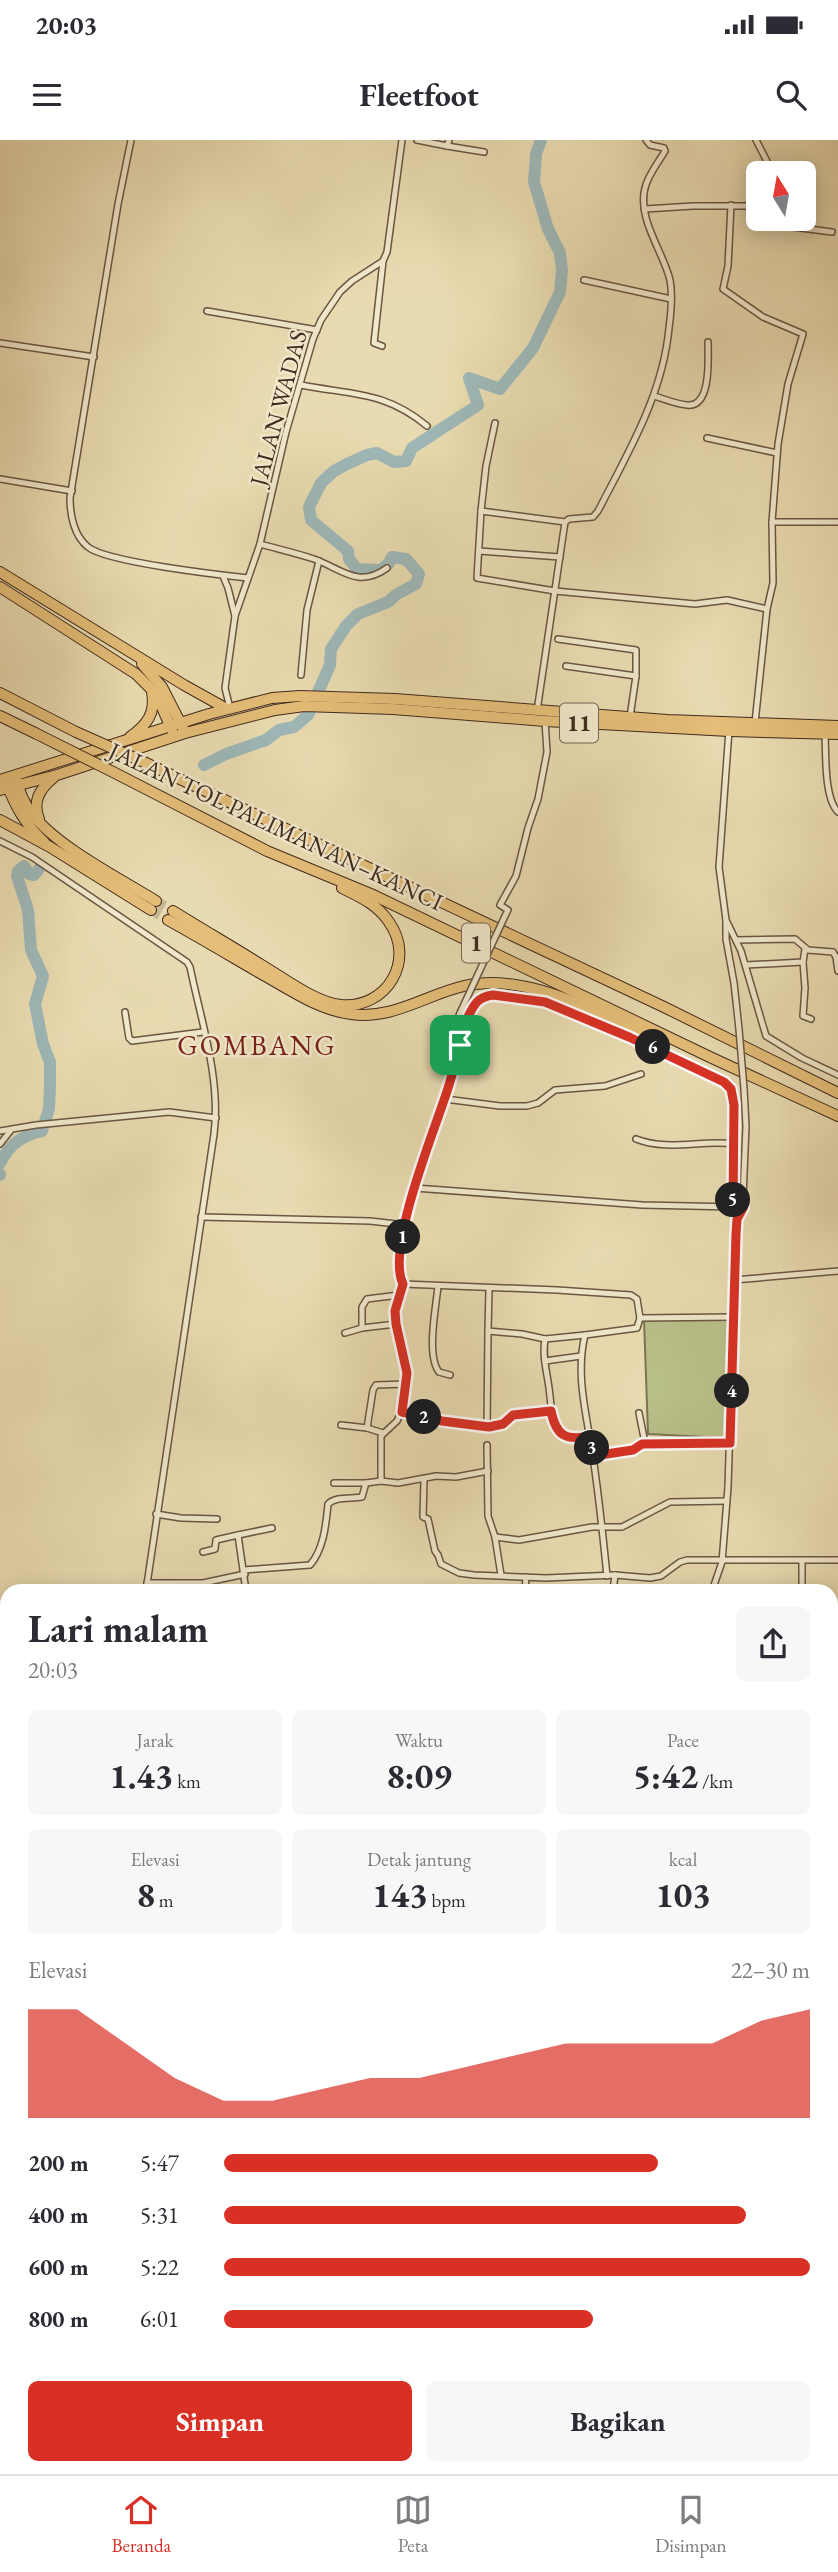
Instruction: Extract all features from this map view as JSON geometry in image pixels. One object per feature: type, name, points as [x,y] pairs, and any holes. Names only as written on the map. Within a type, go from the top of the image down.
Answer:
[{"type":"highway","points":[[0,572],[132,654],[229,709],[235,721]]},
{"type":"highway","points":[[0,587],[120,661],[150,687],[178,730]]},
{"type":"highway","points":[[132,654],[163,687],[178,730]]},
{"type":"highway","points":[[121,743],[143,727],[151,716],[153,703],[150,687]]},
{"type":"highway","name":"JALAN TOL PALIMANAN–KANCI","points":[[0,693],[76,732],[664,1007],[838,1093]]},
{"type":"highway","name":"11","points":[[8,783],[121,743],[235,721],[329,696],[838,734]]},
{"type":"highway","name":"11","points":[[8,783],[57,775],[229,709],[272,698],[306,701],[321,707],[393,709],[545,721],[637,720]]},
{"type":"highway","name":"JALAN TOL PALIMANAN–KANCI","points":[[0,716],[267,850],[383,900],[838,1116]]},
{"type":"highway","name":"11","points":[[729,727],[755,724],[838,726]]},
{"type":"highway","points":[[43,826],[37,812],[37,796],[57,775]]},
{"type":"highway","points":[[0,820],[154,905],[43,826],[8,783]]},
{"type":"highway","points":[[8,783],[15,807],[27,825],[50,847]]},
{"type":"highway","points":[[267,850],[381,911],[395,933],[399,956],[395,977],[383,992],[358,1004],[338,1005],[328,1002],[171,916],[298,994],[338,1012],[352,1015],[385,1013],[463,986],[509,984],[552,995],[712,1058]]},
{"type":"street","points":[[131,140],[118,204],[72,491],[70,508],[73,523],[85,545],[93,551],[134,561],[248,578]]},
{"type":"street","points":[[382,345],[374,343],[383,261],[387,252],[402,140]]},
{"type":"street","points":[[417,140],[448,143],[484,152]]},
{"type":"street","points":[[481,511],[565,522],[569,519],[595,516],[654,396],[664,364],[671,282],[645,209],[645,188],[665,153],[664,148],[650,145],[646,140]]},
{"type":"street","points":[[756,140],[767,161]]},
{"type":"street","points":[[731,205],[728,266],[723,289],[763,317],[803,334],[788,384],[778,453],[772,522],[774,569],[755,724]]},
{"type":"street","points":[[645,209],[746,206]]},
{"type":"street","points":[[816,230],[832,232]]},
{"type":"street","name":"JALAN WADAS","points":[[229,709],[225,688],[235,616],[260,544],[286,432],[317,330],[346,286],[383,261]]},
{"type":"street","points":[[584,280],[671,299]]},
{"type":"street","points":[[207,312],[317,330]]},
{"type":"street","points":[[654,396],[689,406],[696,403],[705,390],[708,376],[708,342]]},
{"type":"street","points":[[0,343],[94,357]]},
{"type":"street","points":[[301,385],[385,400],[408,411],[427,426]]},
{"type":"street","points":[[495,423],[486,466],[481,511],[476,573],[480,579],[555,591],[706,604],[727,600],[767,609]]},
{"type":"street","points":[[707,438],[778,453]]},
{"type":"street","points":[[0,479],[72,491]]},
{"type":"street","points":[[537,711],[565,522]]},
{"type":"street","points":[[772,522],[838,522]]},
{"type":"street","points":[[260,544],[319,561],[347,574],[361,577],[372,576],[387,568]]},
{"type":"street","points":[[479,551],[559,557]]},
{"type":"street","points":[[301,676],[307,610],[319,561]]},
{"type":"street","points":[[223,576],[235,616]]},
{"type":"street","points":[[558,639],[635,649],[638,653],[637,720]]},
{"type":"street","points":[[566,666],[636,676]]},
{"type":"street","points":[[213,701],[225,688]]},
{"type":"street","points":[[460,1045],[452,1042],[450,1037],[508,910],[500,905],[516,876],[540,791],[547,752],[545,721]]},
{"type":"street","points":[[729,727],[719,867],[739,1029],[746,1126],[743,1208],[737,1219]]},
{"type":"street","points":[[825,734],[829,790],[834,808],[838,812]]},
{"type":"street","points":[[0,841],[32,857],[187,961],[214,1083],[216,1118],[147,1583],[203,1583],[244,1572],[310,1565],[318,1552],[328,1504],[341,1498],[362,1497],[366,1483]]},
{"type":"street","points":[[726,920],[746,965],[766,1036],[802,1058],[838,1075]]},
{"type":"street","points":[[736,940],[795,939],[805,949],[833,952],[838,971]]},
{"type":"street","points":[[805,949],[803,1016],[811,1019]]},
{"type":"street","points":[[746,965],[803,962]]},
{"type":"street","points":[[403,1284],[399,1264],[405,1225],[468,1017],[480,998],[493,995],[545,1002],[651,1047],[728,1085],[733,1094],[733,1207],[737,1219],[727,1501],[722,1562],[714,1584]]},
{"type":"street","points":[[125,1012],[128,1035],[132,1041],[203,1032]]},
{"type":"street","points":[[445,1099],[527,1106],[538,1103],[555,1090],[605,1086],[640,1074]]},
{"type":"street","points":[[0,1131],[52,1123],[169,1112],[216,1118]]},
{"type":"street","points":[[0,1144],[11,1130]]},
{"type":"street","points":[[636,1139],[667,1146],[718,1142],[735,1144]]},
{"type":"street","points":[[415,1188],[642,1205],[743,1208]]},
{"type":"street","points":[[201,1217],[370,1221],[405,1225]]},
{"type":"street","points":[[734,1280],[838,1271]]},
{"type":"street","points":[[403,1284],[557,1290],[631,1295],[638,1299],[640,1318],[635,1329],[545,1339],[488,1331]]},
{"type":"street","points":[[381,1481],[380,1439],[402,1412],[406,1384],[395,1311],[403,1284]]},
{"type":"street","points":[[436,1286],[434,1364],[439,1372],[450,1375]]},
{"type":"street","points":[[487,1427],[489,1289]]},
{"type":"street","points":[[362,1328],[362,1307],[367,1299],[398,1295]]},
{"type":"street","points":[[640,1318],[733,1317]]},
{"type":"street","points":[[345,1333],[396,1324]]},
{"type":"street","points":[[585,1335],[581,1356],[583,1398],[593,1456],[607,1576]]},
{"type":"street","points":[[545,1339],[551,1411],[557,1428],[566,1437],[575,1439],[590,1436]]},
{"type":"street","points":[[545,1361],[581,1356]]},
{"type":"street","points":[[368,1428],[376,1385],[406,1384]]},
{"type":"street","points":[[402,1412],[487,1427],[503,1424],[513,1415],[551,1411]]},
{"type":"street","points":[[639,1413],[644,1438],[642,1444]]},
{"type":"street","points":[[341,1425],[368,1428],[383,1433]]},
{"type":"street","points":[[593,1456],[633,1450],[642,1444],[730,1443]]},
{"type":"street","points":[[487,1445],[488,1516],[495,1537],[500,1575]]},
{"type":"street","points":[[334,1483],[398,1483],[488,1471]]},
{"type":"street","points":[[424,1480],[423,1517],[428,1519],[435,1550],[441,1564],[459,1573],[526,1577],[656,1577],[680,1562],[838,1560]]},
{"type":"street","points":[[495,1537],[519,1540],[627,1525],[670,1502],[727,1501]]},
{"type":"street","points":[[156,1514],[181,1518],[217,1518]]},
{"type":"street","points":[[204,1552],[215,1549],[215,1542],[219,1538],[272,1528]]},
{"type":"street","points":[[238,1535],[245,1584]]},
{"type":"street","points":[[802,1562],[802,1584]]},
{"type":"street","points":[[614,1584],[615,1575]]},
{"type":"street","points":[[526,1577],[526,1584]]},
{"type":"green space","points":[[729,1318],[725,1438],[648,1434],[644,1319]]},
{"type":"waterway","points":[[204,765],[266,740],[279,730],[294,727],[308,715],[330,665],[331,649],[346,626],[358,614],[388,602],[416,584],[419,574],[406,559],[392,557],[381,570],[357,569],[349,559],[348,551],[311,520],[309,507],[321,483],[347,464],[377,453],[394,462],[406,461],[412,448],[478,405],[469,378],[500,389],[533,348],[560,292],[562,270],[560,253],[548,229],[534,182],[536,154],[541,140]]},
{"type":"waterway","points":[[0,1163],[17,1142],[42,1131],[49,1109],[50,1062],[43,1044],[35,1004],[43,976],[31,950],[28,910],[17,876],[24,866],[29,874],[34,875],[39,869]]},
{"type":"tunnel","points":[[156,901],[173,911]]},
{"type":"tunnel","points":[[151,910],[168,920]]},
{"type":"district","name":"GOMBANG","points":[[257,1045]]},
{"type":"route","points":[[493,995],[528,999],[545,1002],[629,1037],[714,1076],[731,1089],[735,1144],[733,1207],[743,1208],[737,1219],[736,1234],[730,1443],[642,1444],[633,1450],[593,1456],[590,1436],[575,1439],[566,1437],[557,1428],[551,1411],[513,1415],[503,1424],[489,1427],[402,1412],[407,1373],[395,1311],[403,1284],[399,1264],[401,1244],[415,1188],[460,1045],[468,1017],[480,998],[493,995]]}]
